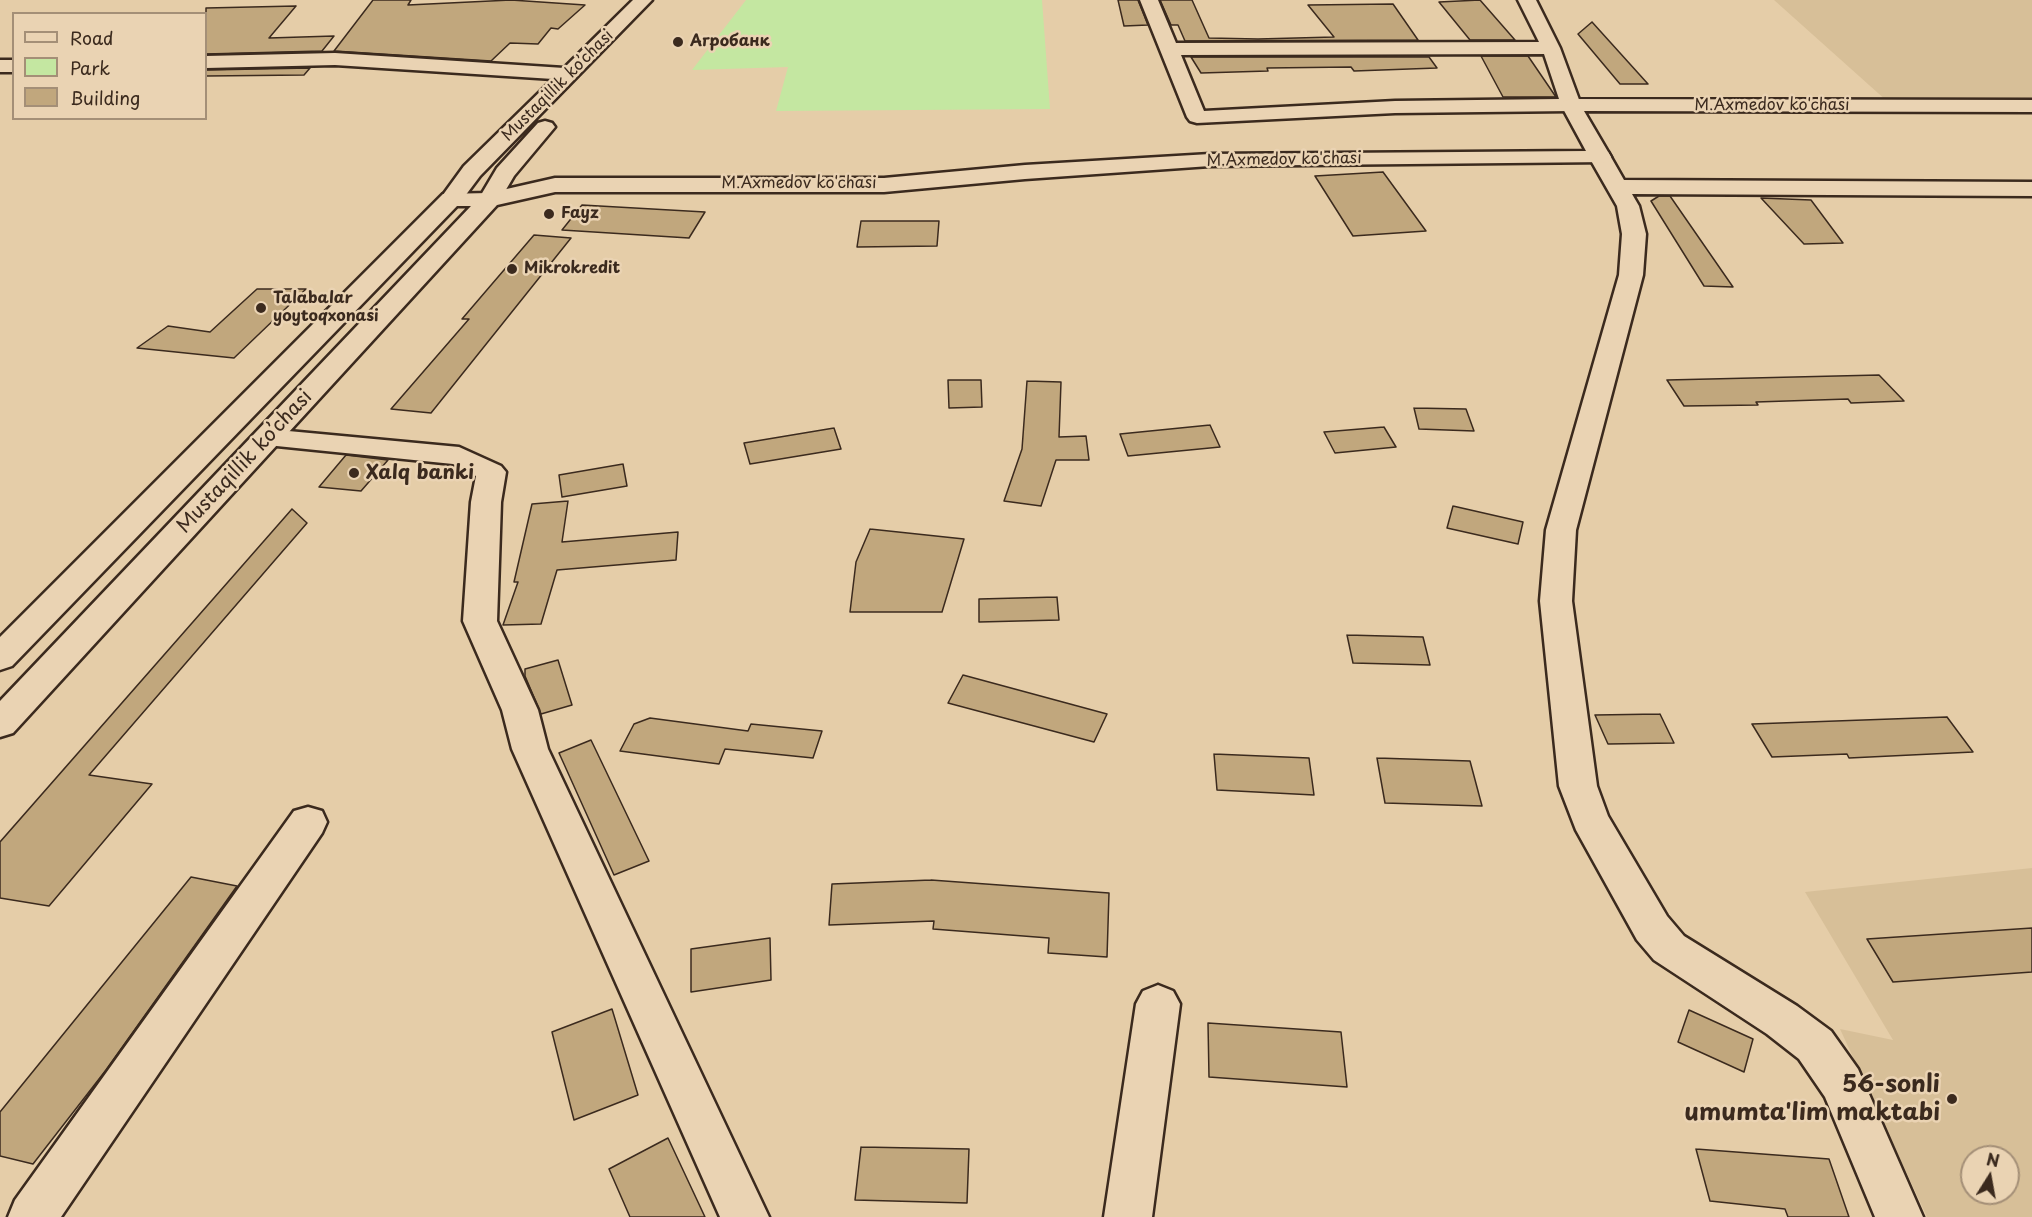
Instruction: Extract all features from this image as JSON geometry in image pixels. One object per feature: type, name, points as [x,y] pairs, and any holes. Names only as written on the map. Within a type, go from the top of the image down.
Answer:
[{"type":"street","points":[[1149,0],[1169,49],[1551,48]]},
{"type":"street","points":[[1527,0],[1551,48],[1573,108],[1628,206],[1634,234],[1631,275],[1561,530],[1556,601],[1578,786],[1590,819],[1652,928],[1669,948],[1782,1020],[1815,1045],[1842,1084],[1899,1217]]},
{"type":"street","name":"Mustaqillik ko’chasi","points":[[0,658],[451,199],[472,171],[571,74],[650,4]]},
{"type":"street","name":"Mustaqillik ko’chasi","points":[[570,99],[650,4]]},
{"type":"street","name":"M.Axmedov ko'chasi","points":[[1169,49],[1197,117],[1395,107],[2032,106]]},
{"type":"street","points":[[207,62],[334,59],[571,74]]},
{"type":"street","name":"Mustaqillik ko’chasi","points":[[0,724],[489,200],[505,173],[554,116]]},
{"type":"street","name":"M.Axmedov ko'chasi","points":[[451,199],[489,200],[555,185],[884,185],[1025,172],[1209,160],[1603,161],[2032,189]]},
{"type":"street","points":[[267,438],[459,456],[491,472],[486,502],[480,621],[520,710],[530,749],[745,1217]]},
{"type":"street","points":[[32,1217],[308,822]]},
{"type":"street","points":[[1128,1217],[1158,1004]]},
{"type":"shaded area","points":[[1774,0],[2032,0],[2032,101],[1888,102]]},
{"type":"shaded area","name":"56-sonli umumta'lim maktabi","points":[[2032,868],[2032,1217],[1927,1217],[1840,1029],[1893,1040],[1805,892]]},
{"type":"green space","points":[[746,0],[1042,0],[1050,109],[776,111],[788,67],[692,70]]},
{"type":"building","points":[[373,0],[411,0],[408,5],[511,0],[585,5],[558,29],[551,28],[538,44],[510,43],[491,61],[334,51]]},
{"type":"building","points":[[1118,0],[1138,0],[1148,25],[1124,26]]},
{"type":"building","points":[[1160,0],[1192,0],[1209,38],[1258,39],[1334,37],[1308,5],[1393,4],[1418,40],[1185,41],[1178,25],[1171,25]]},
{"type":"building","points":[[1480,0],[1515,40],[1470,40],[1439,2]]},
{"type":"building","points":[[296,6],[269,38],[334,36],[322,51],[207,54],[206,8]]},
{"type":"building","points":[[1592,22],[1648,84],[1620,84],[1578,34]]},
{"type":"building","points":[[1481,56],[1528,56],[1556,97],[1503,97]]},
{"type":"building","points":[[1191,57],[1429,57],[1437,68],[1354,71],[1351,67],[1267,68],[1268,71],[1201,73]]},
{"type":"building","points":[[310,68],[304,75],[207,76],[207,70]]},
{"type":"building","points":[[1383,172],[1426,231],[1353,236],[1315,176]]},
{"type":"building","points":[[1659,196],[1670,196],[1733,287],[1704,286],[1651,201]]},
{"type":"building","points":[[1761,198],[1811,200],[1843,243],[1804,244]]},
{"type":"building","points":[[582,205],[705,212],[689,238],[562,230]]},
{"type":"building","points":[[861,221],[939,221],[937,246],[857,247]]},
{"type":"building","points":[[534,235],[571,238],[431,413],[391,409],[469,319],[462,319]]},
{"type":"building","name":"Talabalar yoytoqxonasi","points":[[257,289],[306,289],[234,358],[137,348],[168,326],[210,332]]},
{"type":"building","points":[[1879,375],[1904,401],[1851,403],[1848,399],[1756,402],[1758,405],[1684,406],[1667,380]]},
{"type":"building","points":[[948,380],[981,380],[982,407],[949,408]]},
{"type":"building","points":[[1027,381],[1061,382],[1059,437],[1086,436],[1089,460],[1056,460],[1041,506],[1004,501],[1022,449]]},
{"type":"building","points":[[1414,408],[1466,409],[1474,431],[1419,429]]},
{"type":"building","points":[[1210,425],[1220,447],[1128,456],[1120,434]]},
{"type":"building","points":[[1384,427],[1396,447],[1335,453],[1324,432]]},
{"type":"building","points":[[834,428],[841,449],[750,464],[744,443]]},
{"type":"building","name":"Xalq banki","points":[[346,455],[388,460],[361,491],[319,487]]},
{"type":"building","points":[[623,464],[627,486],[562,497],[559,475]]},
{"type":"building","points":[[568,501],[562,542],[678,532],[676,560],[557,570],[541,624],[503,625],[518,582],[514,582],[532,504]]},
{"type":"building","points":[[1453,506],[1523,522],[1518,544],[1447,528]]},
{"type":"building","points":[[292,509],[307,523],[89,775],[152,784],[49,906],[0,898],[0,842]]},
{"type":"building","points":[[870,529],[964,539],[942,612],[850,612],[856,562]]},
{"type":"building","points":[[1057,597],[1059,620],[979,622],[979,599]]},
{"type":"building","points":[[1347,635],[1423,637],[1430,665],[1353,663]]},
{"type":"building","points":[[558,660],[572,705],[541,714],[525,676],[525,669]]},
{"type":"building","points":[[963,675],[1107,714],[1094,742],[948,703]]},
{"type":"building","points":[[1660,714],[1674,743],[1608,744],[1595,715]]},
{"type":"building","points":[[1947,717],[1973,752],[1849,758],[1847,754],[1772,757],[1752,724]]},
{"type":"building","points":[[650,718],[748,731],[751,724],[822,731],[813,758],[725,749],[719,764],[620,751],[634,724]]},
{"type":"building","points":[[591,740],[649,861],[614,875],[559,753]]},
{"type":"building","points":[[1214,754],[1309,758],[1314,795],[1217,790]]},
{"type":"building","points":[[1377,758],[1470,761],[1482,806],[1385,803]]},
{"type":"building","points":[[191,877],[237,886],[106,1070],[33,1164],[0,1156],[0,1112]]},
{"type":"building","points":[[931,880],[1109,893],[1107,957],[1048,953],[1049,938],[933,929],[934,921],[829,925],[832,884]]},
{"type":"building","points":[[2032,928],[2032,972],[1893,982],[1867,939]]},
{"type":"building","points":[[770,938],[771,980],[691,992],[691,949]]},
{"type":"building","points":[[612,1009],[638,1095],[574,1120],[552,1032]]},
{"type":"building","points":[[1689,1010],[1753,1039],[1744,1072],[1678,1042]]},
{"type":"building","points":[[1208,1023],[1341,1032],[1347,1087],[1209,1077]]},
{"type":"building","points":[[668,1138],[705,1217],[630,1217],[609,1169]]},
{"type":"building","points":[[861,1147],[969,1149],[967,1203],[855,1200]]},
{"type":"building","points":[[1696,1149],[1829,1159],[1849,1217],[1788,1217],[1785,1209],[1710,1201]]},
{"type":"place","name":"Агробанк","points":[[678,42]]},
{"type":"place","name":"Fayz","points":[[549,214]]},
{"type":"place","name":"Mikrokredit","points":[[512,269]]},
{"type":"place","name":"Talabalar yoytoqxonasi","points":[[261,308]]},
{"type":"place","name":"Xalq banki","points":[[354,473]]},
{"type":"place","name":"56-sonli umumta'lim maktabi","points":[[1952,1099]]}]
